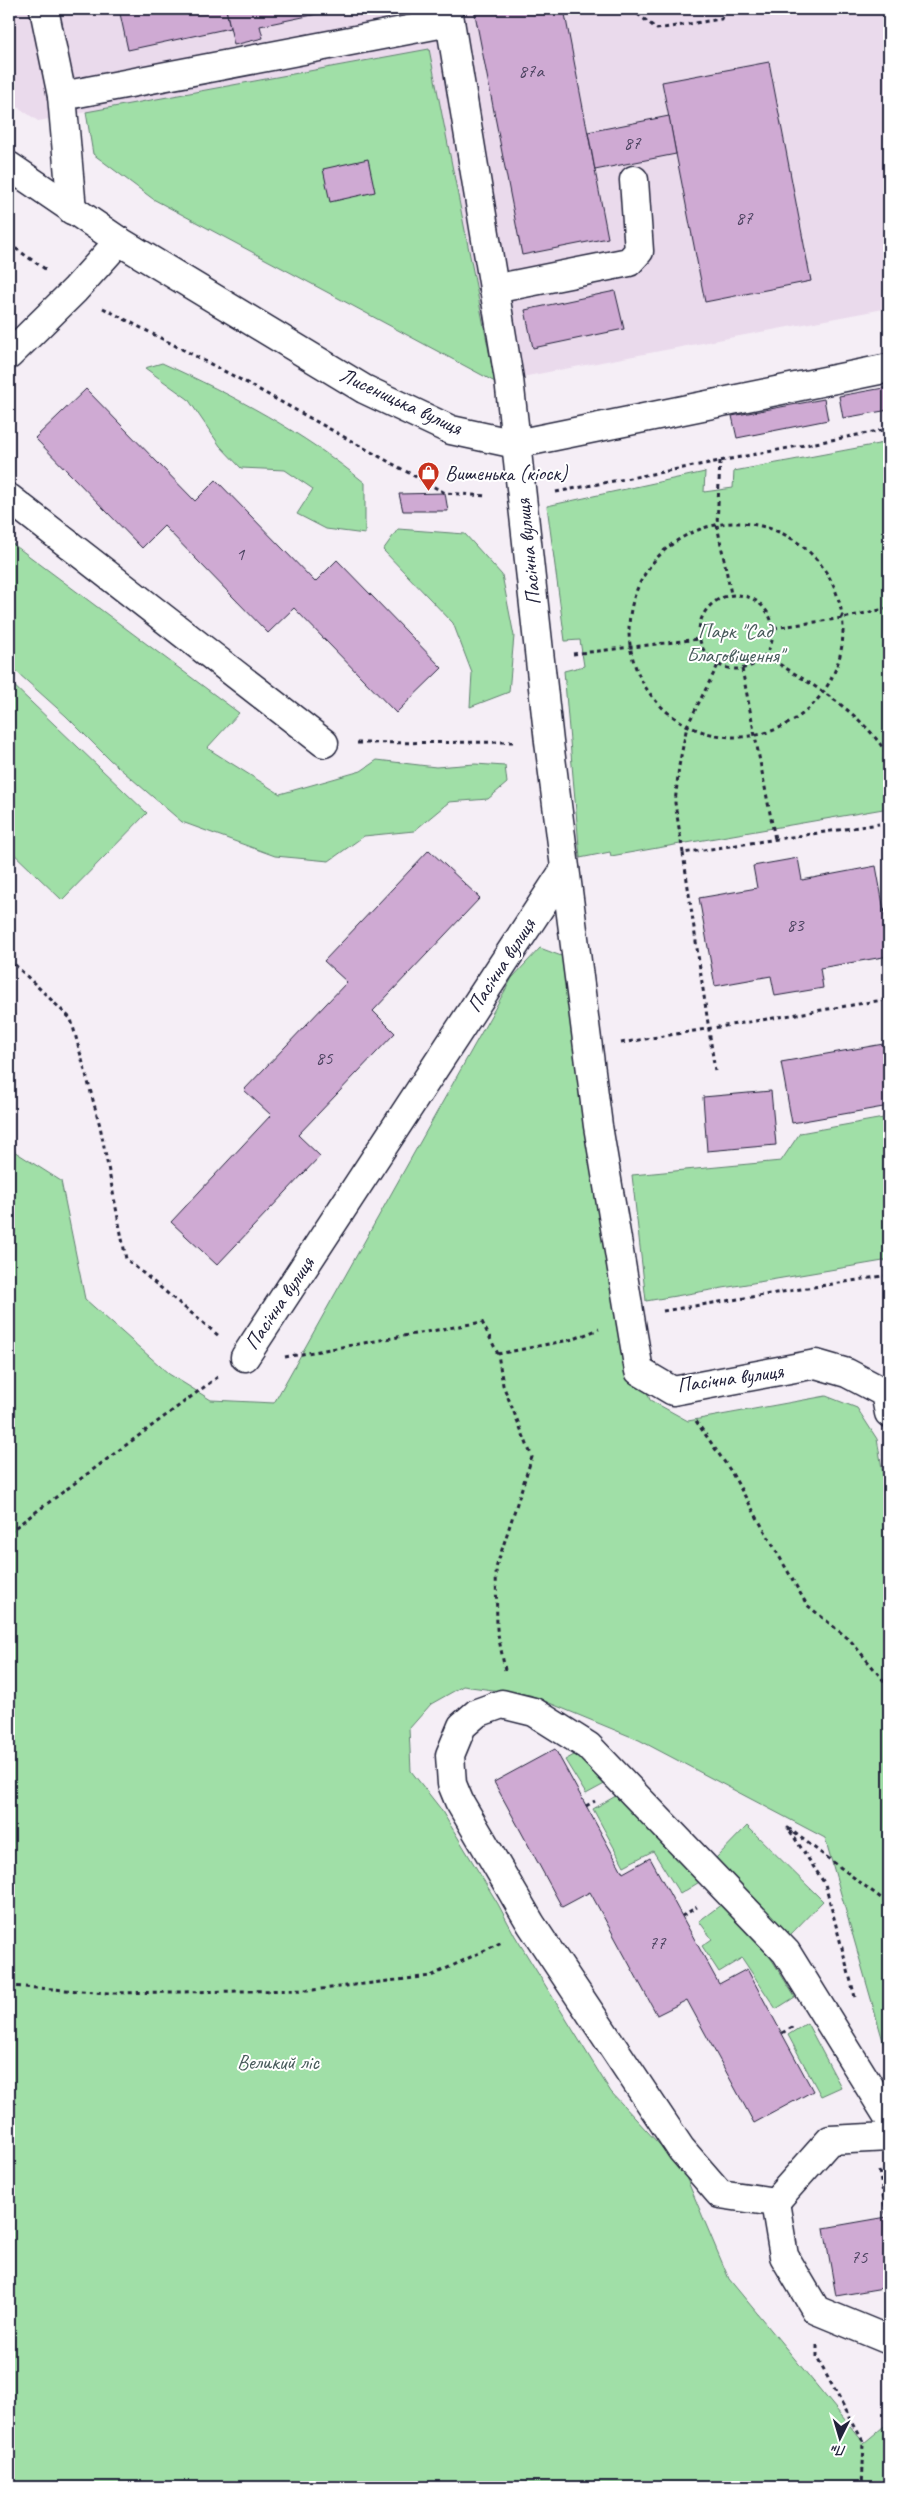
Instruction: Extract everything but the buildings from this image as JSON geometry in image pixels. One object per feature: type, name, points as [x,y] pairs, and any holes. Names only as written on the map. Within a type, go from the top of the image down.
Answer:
[{"type":"street","points":[[44,9],[62,96],[72,210]]},
{"type":"street","points":[[62,96],[449,15]]},
{"type":"street","name":"Пасічна вулиця","points":[[449,15],[509,379],[549,742],[588,1048],[616,1322],[639,1371],[673,1391],[816,1364],[847,1372],[885,1394],[889,1413]]},
{"type":"street","name":"Лисеницька вулиця","points":[[9,166],[119,242],[364,389],[451,430],[516,444],[889,368]]},
{"type":"street","points":[[494,289],[629,262],[639,251],[634,180]]},
{"type":"street","points":[[9,356],[75,290],[119,242]]},
{"type":"street","points":[[9,498],[324,744]]},
{"type":"street","name":"Пасічна вулиця","points":[[245,1357],[565,869]]},
{"type":"street","points":[[776,2202],[720,2194],[681,2149],[531,1924],[470,1821],[452,1784],[450,1755],[462,1726],[477,1713],[502,1704],[534,1712],[588,1746],[786,1952],[889,2118]]},
{"type":"street","points":[[889,2136],[830,2140],[776,2202],[784,2256],[816,2310],[889,2340]]},
{"type":"path","points":[[631,9],[657,29],[721,19],[725,9]]},
{"type":"path","points":[[720,461],[717,524],[731,594]]},
{"type":"path","points":[[747,523],[775,530],[800,544],[822,564],[836,590],[843,618],[843,644],[836,670],[824,693],[805,713],[781,728],[755,736],[732,737],[709,734],[687,726],[666,711],[650,693],[637,672],[630,647],[629,620],[636,593],[648,568],[667,548],[691,533],[717,524],[747,523]]},
{"type":"path","points":[[731,594],[746,596],[760,602],[770,613],[774,628],[773,642],[766,656],[755,665],[742,669],[730,669],[718,665],[709,658],[699,639],[699,624],[706,610],[717,599],[731,594]]},
{"type":"path","points":[[774,628],[843,618],[889,608]]},
{"type":"path","points":[[540,658],[699,639]]},
{"type":"path","points":[[766,656],[824,693],[879,739],[889,758]]},
{"type":"path","points":[[715,1071],[674,803],[687,726],[718,665]]},
{"type":"path","points":[[742,669],[775,840]]},
{"type":"path","points":[[324,744],[549,742]]},
{"type":"path","points":[[683,853],[879,824]]},
{"type":"path","points":[[884,911],[889,910]]},
{"type":"path","name":"Пасічна вулиця","points":[[9,959],[71,1019],[100,1126],[126,1259],[245,1357]]},
{"type":"path","points":[[588,1048],[889,1000]]},
{"type":"path","points":[[498,1354],[574,1338],[616,1322],[889,1275]]},
{"type":"path","points":[[9,1532],[245,1357],[271,1348],[286,1357],[482,1322],[498,1354],[503,1385],[532,1457],[496,1568],[497,1629],[506,1678]]},
{"type":"path","points":[[673,1391],[730,1470],[807,1605],[850,1640],[889,1687]]},
{"type":"path","points":[[856,1999],[825,1884],[788,1828],[889,1904]]},
{"type":"path","points":[[9,1986],[109,1993],[313,1990],[431,1976],[506,1940]]},
{"type":"path","points":[[878,2166],[887,2217]]},
{"type":"path","points":[[816,2310],[817,2358],[864,2443],[862,2487]]},
{"type":"shaded area","points":[[9,9],[889,9],[889,308],[495,382],[153,199],[93,154],[86,112],[38,121],[9,101]]},
{"type":"green space","points":[[429,49],[495,382],[153,199],[93,154],[86,112]]},
{"type":"green space","points":[[162,363],[268,416],[317,447],[365,483],[365,534],[326,529],[297,514],[313,489],[285,470],[241,468],[220,446],[188,399],[145,368]]},
{"type":"green space","name":"Парк \"Сад Благовіщення\"","points":[[889,442],[889,808],[611,856],[610,852],[580,858],[564,671],[584,666],[580,640],[565,641],[547,506],[705,472],[704,492],[733,488],[734,471]]},
{"type":"green space","points":[[398,529],[465,534],[502,575],[514,636],[509,692],[470,707],[472,673],[453,623],[383,550]]},
{"type":"green space","points":[[9,541],[239,713],[207,748],[280,794],[361,771],[377,760],[436,767],[475,764],[505,766],[507,783],[488,799],[449,802],[414,831],[364,836],[329,861],[275,856],[182,822],[110,760],[66,716],[9,665]]},
{"type":"green space","points":[[9,681],[147,813],[62,900],[9,849]]},
{"type":"green space","name":"Великий ліс","points":[[540,948],[564,957],[624,1330],[650,1400],[688,1421],[826,1396],[857,1408],[877,1439],[889,1509],[889,2052],[885,2048],[825,1838],[639,1740],[530,1695],[463,1686],[431,1704],[409,1729],[411,1771],[440,1808],[498,1904],[515,1936],[611,2092],[683,2170],[729,2279],[864,2443],[889,2422],[889,2487],[9,2487],[9,1148],[61,1181],[85,1299],[169,1374],[211,1400],[274,1403],[512,978]]},
{"type":"green space","points":[[889,1117],[889,1260],[646,1301],[632,1175],[781,1161],[800,1133]]},
{"type":"green space","points":[[583,1750],[610,1781],[586,1794],[565,1760]]},
{"type":"green space","points":[[621,1793],[701,1881],[680,1894],[653,1851],[624,1866],[593,1809]]},
{"type":"green space","points":[[747,1826],[823,1901],[789,1936],[713,1861]]},
{"type":"green space","points":[[726,1901],[759,1939],[795,1997],[776,2009],[742,1958],[719,1972],[702,1946],[712,1939],[699,1921]]},
{"type":"green space","points":[[807,2023],[841,2087],[821,2096],[788,2035]]},
{"type":"place","name":"Вишенька (кіоск)","points":[[429,492]]}]
